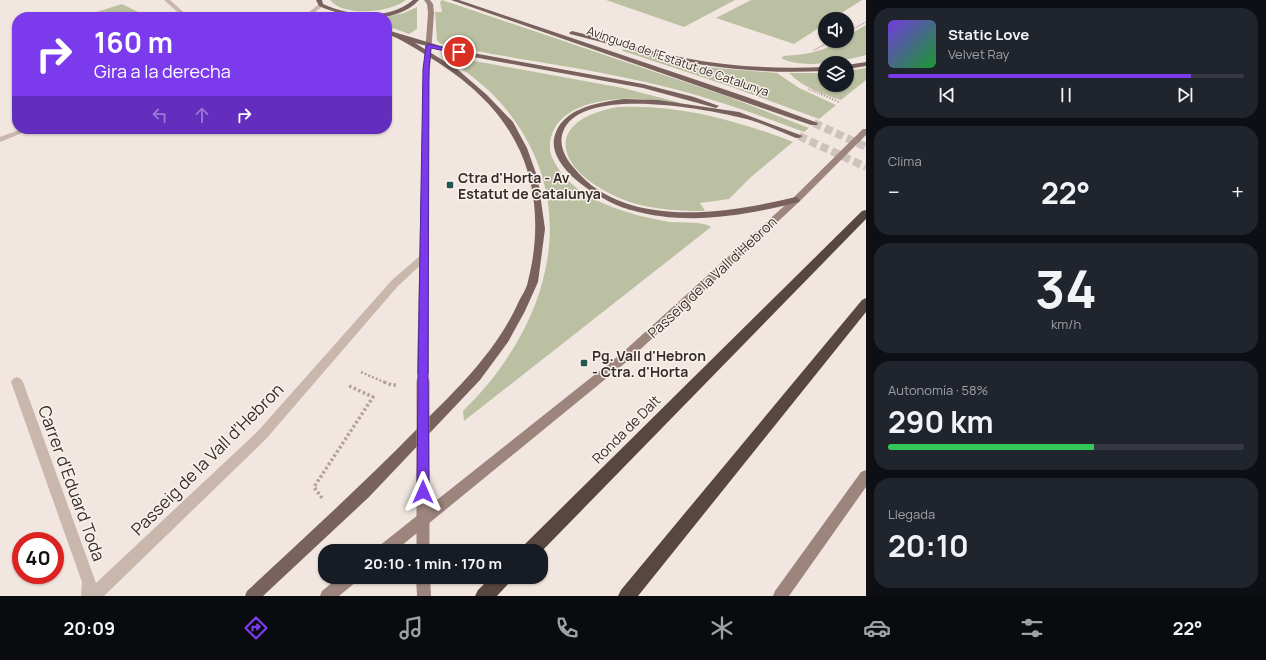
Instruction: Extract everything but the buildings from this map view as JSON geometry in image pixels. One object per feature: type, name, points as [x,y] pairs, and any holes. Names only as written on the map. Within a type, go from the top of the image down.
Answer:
[{"type":"highway","name":"Ronda de Dalt","points":[[537,544],[866,213]]},
{"type":"highway","points":[[627,596],[866,303]]},
{"type":"highway","points":[[484,596],[496,584]]},
{"type":"main road","points":[[391,12],[407,7],[416,0]]},
{"type":"main road","name":"Avinguda de l'Estatut de Catalunya","points":[[454,0],[742,96],[814,123]]},
{"type":"main road","points":[[319,3],[336,12]]},
{"type":"main road","name":"Avinguda de l'Estatut de Catalunya","points":[[533,26],[588,36],[663,56],[710,64],[759,69],[818,69]]},
{"type":"main road","points":[[392,34],[428,49],[473,55],[614,80],[663,91],[744,116],[799,136]]},
{"type":"main road","points":[[252,596],[364,492],[476,377],[504,339],[520,311],[532,282],[541,229],[534,179],[522,148],[510,124],[485,96],[428,49]]},
{"type":"main road","points":[[854,66],[866,64]]},
{"type":"main road","points":[[744,116],[662,104],[637,102],[611,103],[592,107],[575,114],[565,123],[558,133],[558,148],[566,165],[580,180],[593,190],[607,198],[633,208],[660,214],[696,216],[734,212],[796,200]]},
{"type":"street","points":[[167,0],[180,12]]},
{"type":"street","points":[[423,544],[426,81],[430,9],[427,0]]},
{"type":"street","points":[[311,12],[319,3]]},
{"type":"street","name":"Passeig de la Vall d'Hebron","points":[[393,544],[621,360],[796,200],[866,131]]},
{"type":"street","points":[[0,140],[15,134]]},
{"type":"street","name":"Passeig de la Vall d'Hebron","points":[[93,596],[262,435],[395,283],[424,257]]},
{"type":"street","name":"Carrer d'Eduard Toda","points":[[17,382],[89,582],[88,596]]},
{"type":"street","points":[[780,596],[866,476]]},
{"type":"street","points":[[327,596],[342,584]]},
{"type":"street","points":[[424,584],[424,596]]},
{"type":"path","points":[[854,28],[866,22]]},
{"type":"path","points":[[361,372],[391,385],[396,385]]},
{"type":"path","points":[[324,501],[314,487],[373,397],[347,385]]},
{"type":"green space","points":[[330,0],[406,0],[389,8],[356,11],[345,9],[336,5]]},
{"type":"green space","points":[[442,0],[729,97],[809,128],[804,132],[725,104],[685,92],[619,76],[490,54],[439,43],[437,40],[435,12],[442,12],[440,2]]},
{"type":"green space","points":[[606,0],[735,0],[684,27]]},
{"type":"green space","points":[[751,0],[862,0],[843,12],[818,12],[818,29],[794,44],[716,18]]},
{"type":"green space","points":[[122,4],[138,12],[97,12]]},
{"type":"green space","points":[[417,7],[417,29],[409,34],[392,28],[392,16],[404,13]]},
{"type":"green space","points":[[866,25],[866,55],[854,58],[854,56],[818,56],[818,63],[811,64],[790,62],[781,58],[784,56],[802,54],[827,48],[854,48],[854,32]]},
{"type":"green space","points":[[622,49],[705,67],[777,73],[799,88],[836,105],[819,119],[729,86],[623,51]]},
{"type":"green space","points":[[459,59],[623,88],[681,103],[642,99],[614,99],[584,106],[571,112],[561,120],[553,132],[550,146],[551,154],[556,165],[565,178],[591,197],[607,205],[639,216],[670,222],[697,223],[711,227],[464,421],[463,411],[493,377],[518,341],[536,302],[547,262],[550,221],[543,180],[527,140],[499,101],[478,81],[455,64],[454,62]]},
{"type":"green space","points":[[866,68],[866,80],[854,90],[854,70]]},
{"type":"green space","points":[[789,73],[818,73],[818,92],[851,92],[841,100],[820,93],[807,87]]},
{"type":"green space","points":[[618,107],[663,108],[707,115],[729,120],[793,142],[751,177],[729,199],[700,203],[705,211],[670,210],[646,206],[624,200],[593,184],[578,171],[569,158],[566,145],[568,133],[578,122],[594,113]]},
{"type":"tunnel","points":[[814,123],[866,147]]},
{"type":"tunnel","points":[[799,136],[866,167]]},
{"type":"place","name":"Ctra d'Horta - Av Estatut de Catalunya","points":[[450,185]]},
{"type":"place","name":"Pg. Vall d'Hebron - Ctra. d'Horta","points":[[584,363]]},
{"type":"route","points":[[423,492],[426,69],[429,46],[459,52]]}]
